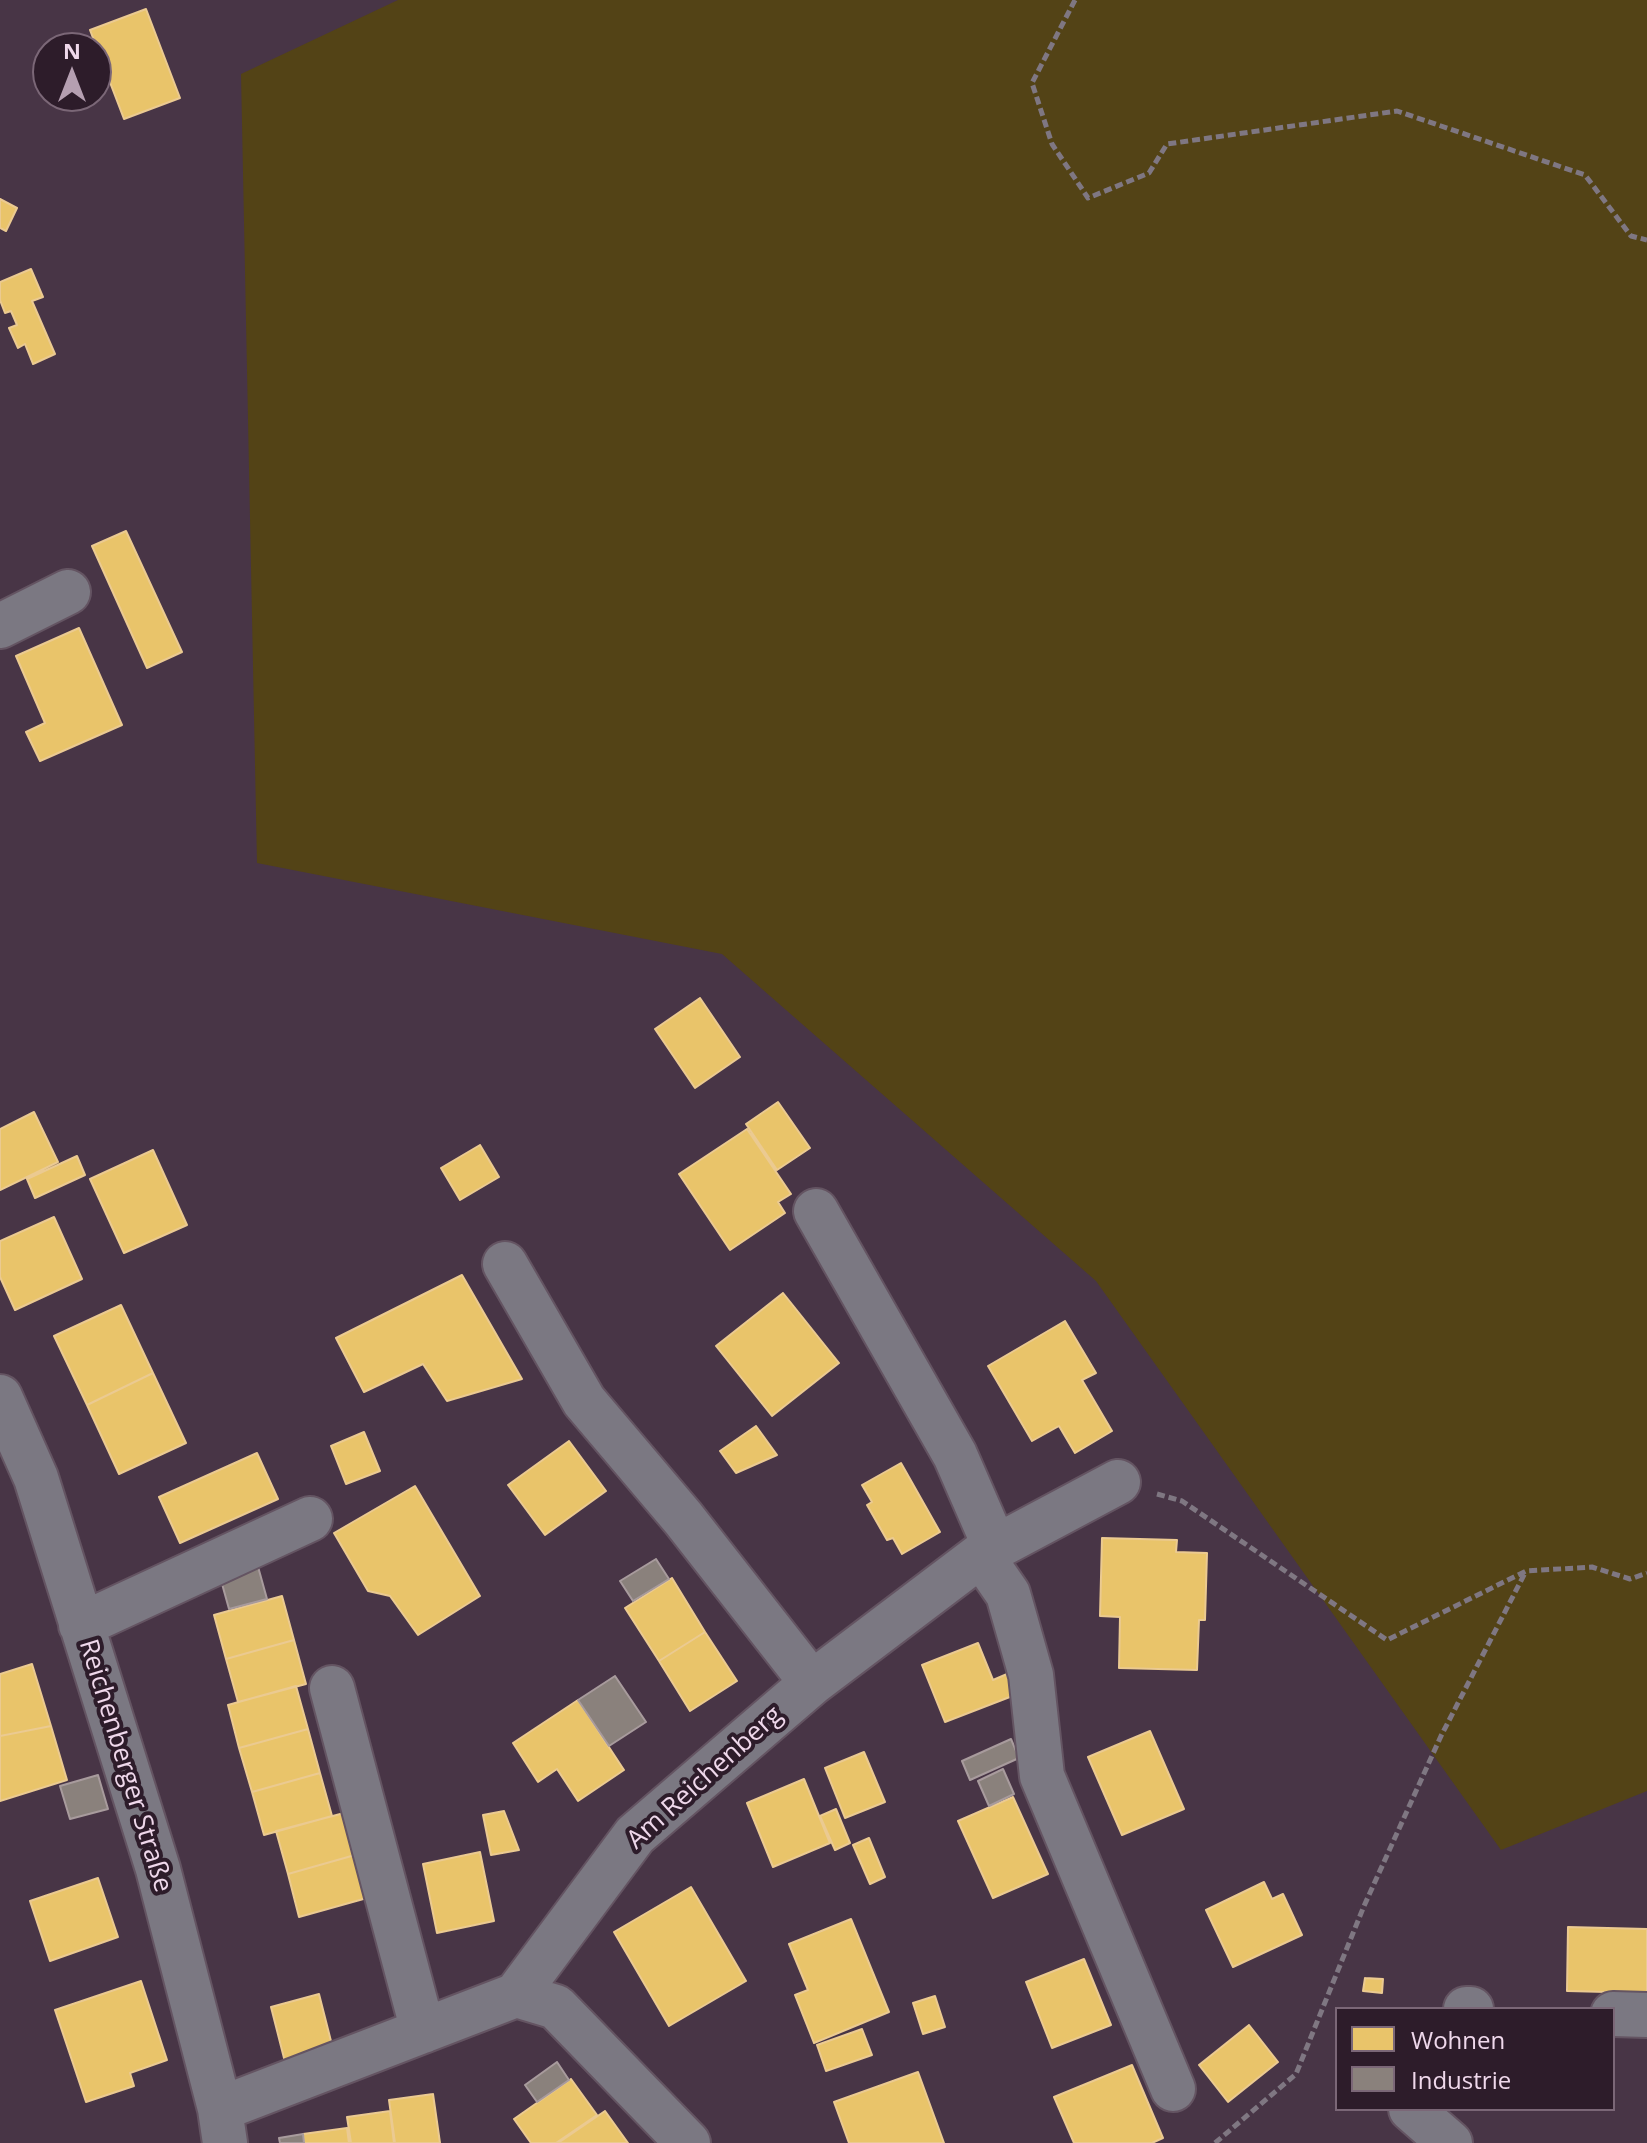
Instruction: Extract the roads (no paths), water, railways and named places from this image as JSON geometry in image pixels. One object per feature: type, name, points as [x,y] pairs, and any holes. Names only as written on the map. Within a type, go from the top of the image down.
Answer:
[{"type":"street","points":[[0,626],[68,592]]},
{"type":"street","points":[[816,1211],[955,1455],[988,1551],[1008,1594],[1031,1675],[1042,1776],[1173,2089]]},
{"type":"street","points":[[505,1264],[584,1401],[683,1518],[812,1683]]},
{"type":"street","name":"Reichenberger Straße","points":[[0,1397],[36,1478],[158,1869],[222,2126]]},
{"type":"street","name":"Am Reichenberg","points":[[516,1995],[635,1835],[812,1683],[988,1551],[1118,1482]]},
{"type":"street","points":[[81,1625],[310,1519]]},
{"type":"street","points":[[332,1688],[423,2031]]},
{"type":"street","points":[[222,2126],[423,2031],[516,1995],[556,2007],[688,2143]]},
{"type":"street","points":[[1615,2014],[1647,2015]]},
{"type":"street","points":[[1413,2111],[1450,2143]]}]
